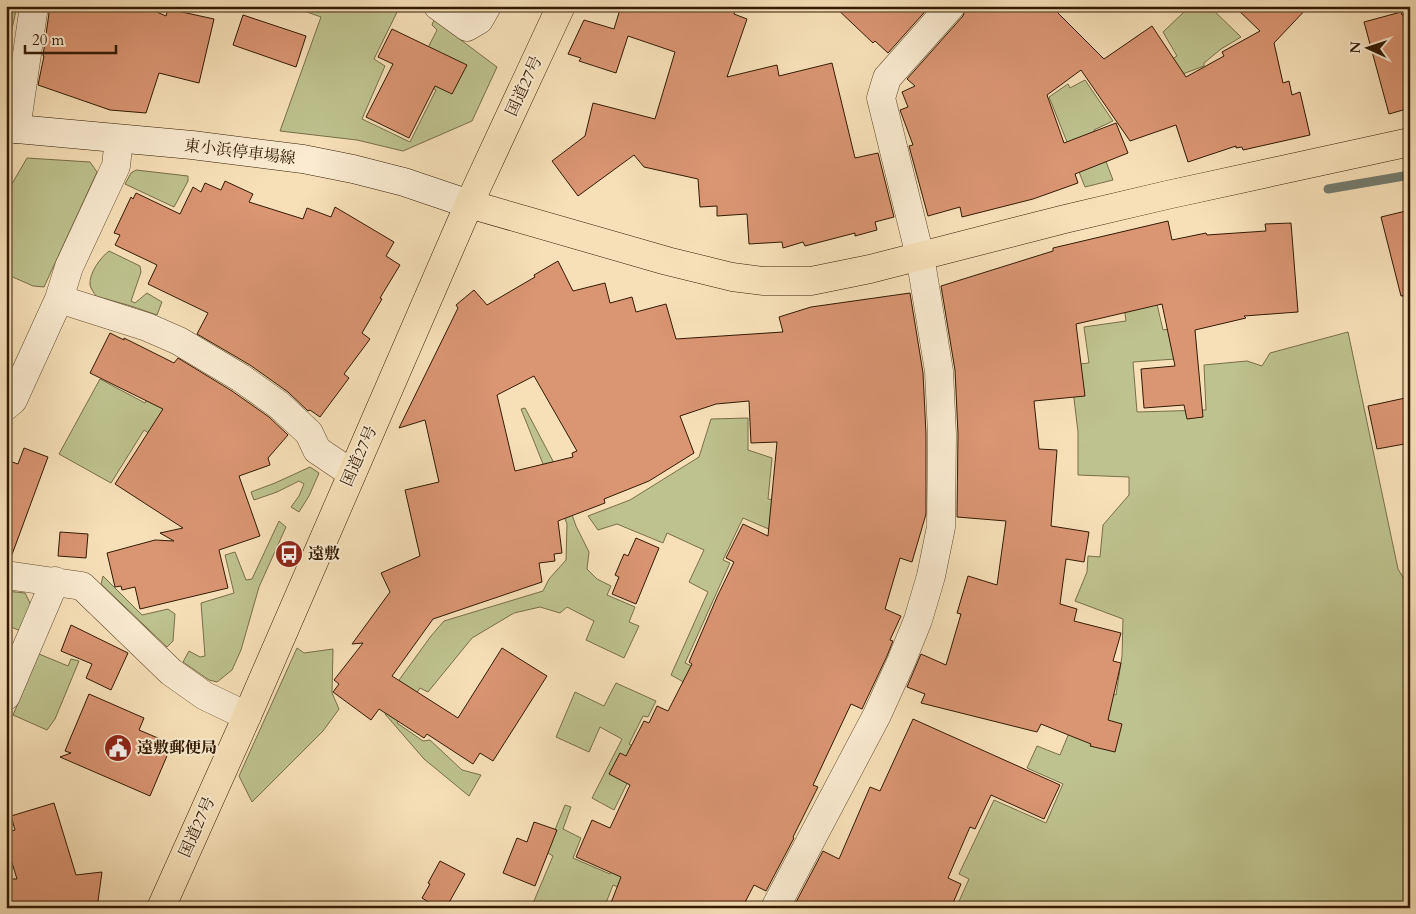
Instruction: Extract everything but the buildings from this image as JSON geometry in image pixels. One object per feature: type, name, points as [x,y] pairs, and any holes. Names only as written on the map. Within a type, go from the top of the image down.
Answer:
[{"type":"main road","name":"国道27号","points":[[161,908],[247,716],[469,204],[561,6]]},
{"type":"main road","points":[[469,204],[732,278],[764,281],[811,281],[870,269],[1167,195],[1410,142]]},
{"type":"street","points":[[11,128],[34,6]]},
{"type":"street","points":[[438,6],[467,27],[479,20],[487,6]]},
{"type":"street","points":[[775,908],[877,715],[918,620],[931,576],[940,526],[942,434],[939,371],[920,256],[881,98],[887,78],[950,6]]},
{"type":"street","name":"東小浜停車場線","points":[[11,128],[192,145],[311,161],[404,182],[469,204]]},
{"type":"street","points":[[6,406],[13,400],[116,166],[119,139]]},
{"type":"street","points":[[59,298],[147,327],[179,341],[241,378],[279,405],[308,433],[317,450],[351,473]]},
{"type":"street","points":[[6,575],[82,586],[171,672],[205,696],[247,716]]},
{"type":"street","points":[[6,696],[55,582]]},
{"type":"green space","points":[[6,6],[17,6],[6,56]]},
{"type":"green space","points":[[290,6],[400,6],[374,59],[385,66],[362,119],[410,142],[436,90],[413,77],[437,30],[432,25],[434,20],[497,67],[472,121],[403,151],[357,140],[280,131],[321,17]]},
{"type":"green space","points":[[1179,6],[1209,6],[1241,37],[1221,49],[1204,63],[1204,66],[1164,81],[1164,64],[1177,56],[1163,32],[1184,12]]},
{"type":"green space","points":[[1085,80],[1113,121],[1094,130],[1113,180],[1085,187],[1049,97],[1068,84],[1070,88]]},
{"type":"green space","points":[[27,158],[90,162],[97,172],[44,287],[33,286],[6,274],[6,194]]},
{"type":"green space","points":[[136,170],[188,176],[188,181],[174,207],[125,184],[131,173]]},
{"type":"green space","points":[[109,251],[140,266],[141,272],[131,301],[135,303],[147,293],[162,302],[157,315],[96,296],[90,285],[91,276],[99,262]]},
{"type":"green space","points":[[1156,300],[1163,330],[1169,329],[1175,359],[1133,362],[1137,412],[1206,410],[1204,365],[1247,361],[1262,366],[1270,353],[1348,332],[1398,569],[1410,589],[1410,908],[956,908],[969,879],[959,874],[994,800],[1046,823],[1063,784],[1027,768],[1037,746],[1060,755],[1080,706],[1082,687],[1116,695],[1122,656],[1123,619],[1075,601],[1087,572],[1088,556],[1100,557],[1103,525],[1129,495],[1129,477],[1078,475],[1078,432],[1070,365],[1089,363],[1084,327],[1126,321],[1124,306]]},
{"type":"green space","points":[[167,366],[164,443],[144,430],[111,483],[59,454],[100,379],[145,403]]},
{"type":"green space","points":[[525,408],[554,463],[576,526],[589,552],[587,569],[597,579],[611,586],[607,595],[635,607],[629,622],[639,626],[624,658],[586,640],[594,621],[567,607],[560,613],[540,607],[514,613],[472,638],[428,692],[420,688],[397,723],[423,741],[430,740],[462,770],[481,775],[469,796],[424,759],[385,714],[399,680],[444,621],[543,591],[549,579],[566,560],[567,524],[521,409]]},
{"type":"green space","points":[[748,418],[748,450],[772,458],[768,499],[801,504],[785,536],[743,518],[723,560],[730,563],[685,663],[725,681],[748,718],[671,675],[708,592],[689,582],[704,550],[667,533],[663,543],[617,524],[598,530],[588,516],[630,500],[699,457],[711,419]]},
{"type":"green space","points":[[310,467],[319,473],[309,496],[299,512],[291,507],[299,496],[304,484],[299,481],[277,492],[254,500],[251,492]]},
{"type":"green space","points":[[279,521],[286,527],[259,587],[241,650],[232,670],[217,682],[209,680],[183,662],[189,651],[200,657],[205,656],[201,603],[234,593],[225,555],[235,552],[246,580],[252,579]]},
{"type":"green space","points":[[103,576],[142,615],[168,609],[175,614],[173,641],[167,647],[101,584]]},
{"type":"green space","points":[[6,591],[25,593],[31,605],[21,631],[6,625]]},
{"type":"green space","points":[[297,648],[304,653],[333,649],[332,693],[339,709],[323,731],[252,802],[239,776]]},
{"type":"green space","points":[[39,654],[68,666],[71,659],[79,661],[55,719],[47,730],[13,715]]},
{"type":"green space","points":[[616,683],[656,701],[648,717],[643,716],[629,744],[643,751],[614,810],[592,798],[622,739],[600,727],[589,752],[556,737],[575,692],[604,706]]},
{"type":"green space","points":[[565,805],[571,807],[563,829],[581,838],[573,858],[610,874],[621,851],[625,890],[613,885],[604,908],[531,908],[553,856],[546,852]]},
{"type":"waterway","points":[[1328,189],[1410,175]]},
{"type":"place","name":"遠敷","points":[[289,554]]},
{"type":"place","name":"遠敷郵便局","points":[[118,748]]}]
